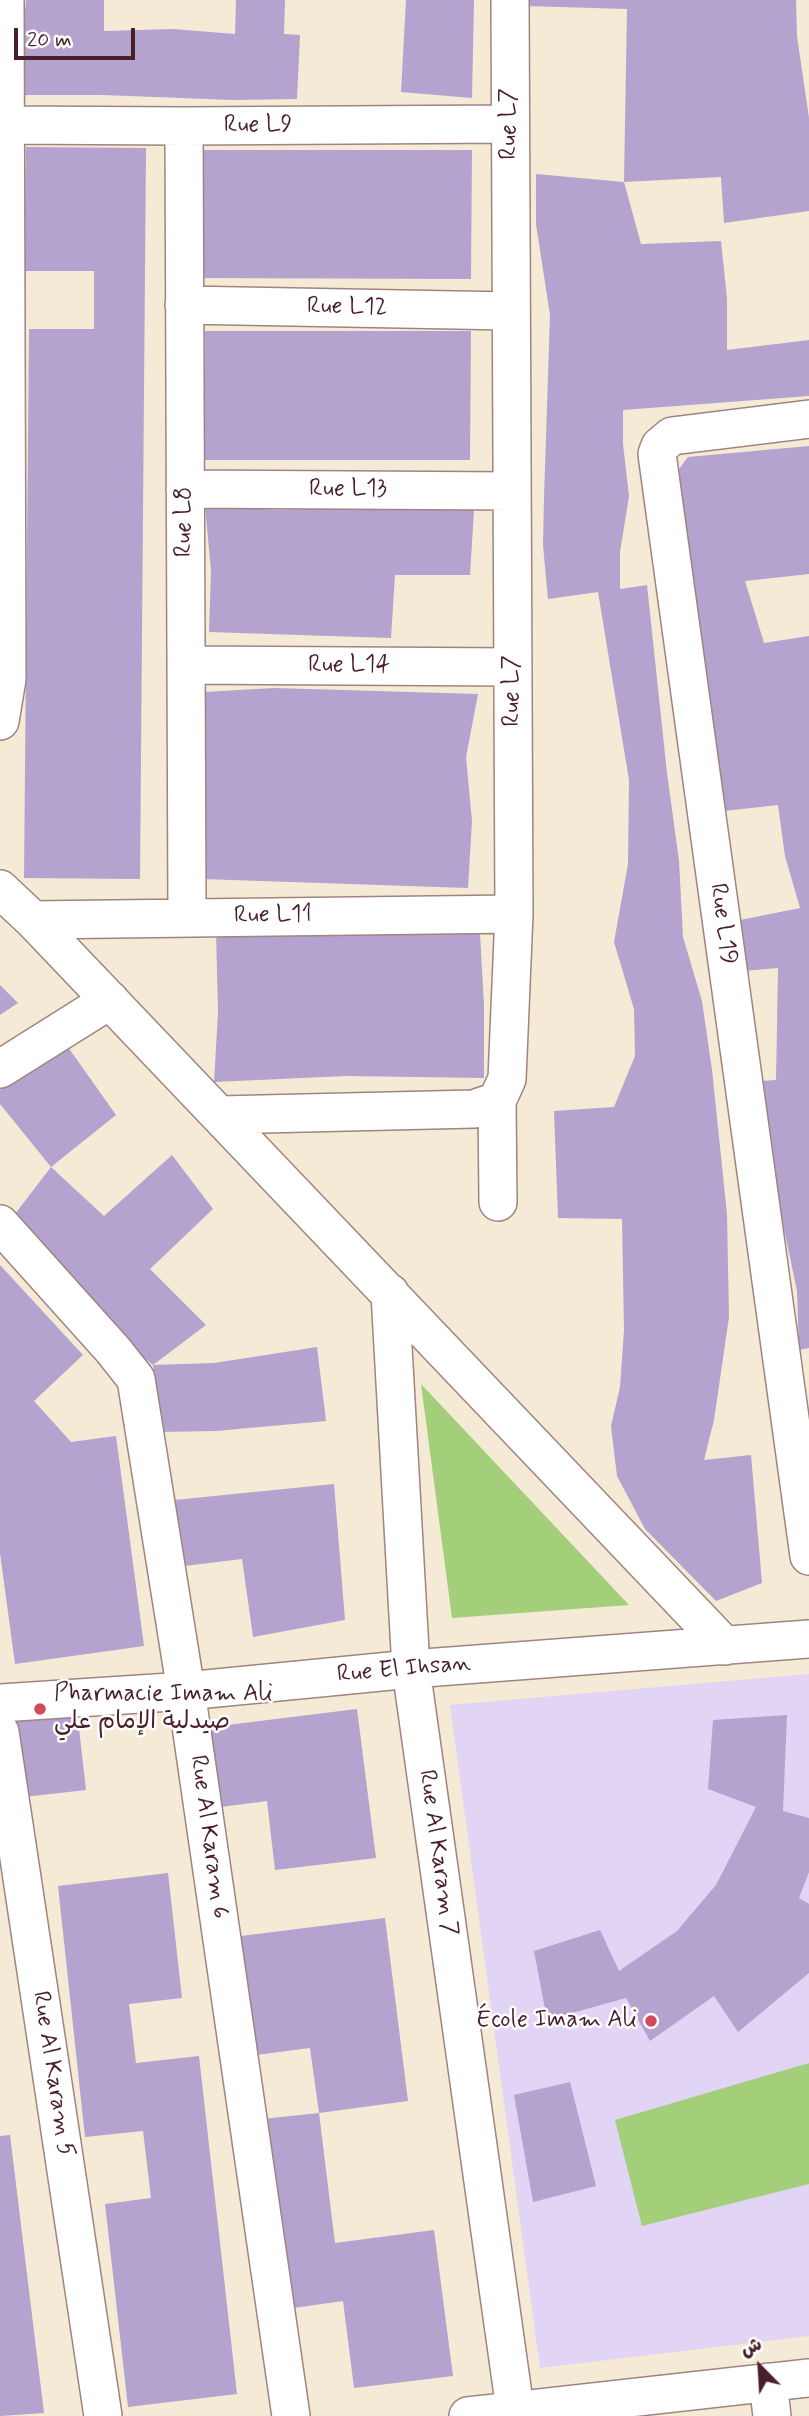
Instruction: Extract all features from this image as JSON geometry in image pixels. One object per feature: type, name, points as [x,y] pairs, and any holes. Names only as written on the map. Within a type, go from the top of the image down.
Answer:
[{"type":"street","points":[[0,721],[7,679],[5,0]]},
{"type":"street","name":"Rue L7","points":[[498,1202],[497,1101],[507,1079],[514,914],[510,0]]},
{"type":"street","name":"Rue L9","points":[[6,125],[509,124]]},
{"type":"street","name":"Rue L8","points":[[184,126],[187,918]]},
{"type":"street","name":"Rue L12","points":[[184,305],[510,311]]},
{"type":"street","name":"Rue L19","points":[[809,419],[671,436],[660,446],[657,454],[809,1556]]},
{"type":"street","name":"Rue L13","points":[[185,489],[511,491]]},
{"type":"street","name":"Rue L14","points":[[186,665],[513,667]]},
{"type":"street","points":[[0,889],[110,1000],[725,1646]]},
{"type":"street","name":"Rue L11","points":[[33,920],[514,914]]},
{"type":"street","points":[[0,1069],[110,1000]]},
{"type":"street","points":[[220,1115],[474,1109],[497,1101]]},
{"type":"street","name":"Rue Al Karam 6","points":[[0,1224],[136,1379],[187,1691],[291,2416]]},
{"type":"street","name":"Rue Al Karam 7","points":[[390,1293],[411,1668],[515,2409]]},
{"type":"street","name":"Rue El Ihsan","points":[[0,1703],[187,1691],[411,1668],[809,1639]]},
{"type":"street","name":"Rue Al Karam 5","points":[[0,1732],[103,2416]]},
{"type":"street","points":[[468,2416],[515,2409],[770,2399],[809,2378]]},
{"type":"shaded area","name":"École Imam Ali","points":[[809,1674],[809,2336],[540,2368],[450,1705]]},
{"type":"green space","points":[[421,1384],[629,1605],[452,1618]]},
{"type":"green space","points":[[809,2063],[809,2184],[642,2226],[615,2120]]},
{"type":"building","points":[[26,0],[104,0],[104,31],[173,29],[235,34],[236,0],[285,0],[284,34],[300,35],[297,99],[23,95]]},
{"type":"building","points":[[406,0],[474,0],[472,98],[401,92]]},
{"type":"building","points":[[526,0],[796,0],[797,36],[809,118],[809,211],[724,223],[721,177],[624,182],[627,9],[526,6]]},
{"type":"building","points":[[26,147],[146,148],[140,879],[24,878],[29,329],[94,329],[94,271],[24,271]]},
{"type":"building","points":[[196,150],[472,150],[471,279],[195,278]]},
{"type":"building","points":[[536,174],[624,182],[641,244],[721,241],[727,299],[727,350],[809,340],[809,396],[623,410],[623,444],[629,496],[620,552],[620,589],[647,585],[679,861],[683,937],[702,1001],[727,1214],[729,1317],[714,1420],[704,1460],[751,1455],[762,1583],[716,1601],[645,1529],[617,1476],[611,1426],[620,1387],[624,1330],[622,1219],[558,1218],[554,1111],[614,1107],[635,1056],[634,1009],[614,942],[628,864],[629,780],[598,592],[548,599],[543,545],[550,315],[536,224]]},
{"type":"building","points":[[205,331],[471,331],[470,460],[204,460]]},
{"type":"building","points":[[809,446],[809,574],[745,581],[764,643],[809,636],[809,1348],[799,1350],[797,1291],[765,1138],[761,1081],[776,1080],[778,968],[743,971],[740,920],[800,908],[785,856],[778,805],[724,811],[681,526],[679,469],[688,457]]},
{"type":"building","points":[[205,506],[280,510],[474,510],[470,575],[395,575],[391,638],[209,632],[211,571]]},
{"type":"building","points":[[274,688],[478,694],[466,757],[472,821],[468,888],[202,879],[204,692]]},
{"type":"building","points":[[416,929],[480,934],[484,1078],[346,1076],[214,1082],[218,1012],[216,931]]},
{"type":"building","points":[[0,985],[18,1003],[0,1015]]},
{"type":"building","points":[[63,1040],[116,1115],[51,1167],[0,1104],[0,1090]]},
{"type":"building","points":[[172,1155],[213,1209],[150,1269],[206,1325],[153,1365],[98,1321],[15,1214],[51,1167],[104,1216]]},
{"type":"building","points":[[0,1265],[83,1355],[34,1401],[71,1442],[116,1436],[144,1646],[15,1664],[0,1553]]},
{"type":"building","points":[[317,1347],[326,1421],[216,1431],[159,1432],[153,1365],[214,1363]]},
{"type":"building","points":[[334,1484],[345,1620],[253,1637],[242,1559],[176,1567],[174,1500]]},
{"type":"building","points":[[76,1702],[86,1790],[15,1798],[6,1710]]},
{"type":"building","points":[[357,1709],[376,1858],[275,1870],[267,1801],[221,1807],[211,1727]]},
{"type":"building","points":[[787,1715],[783,1811],[809,1818],[809,1872],[799,1898],[809,1904],[809,1973],[738,2032],[714,1996],[650,2041],[626,1998],[547,2020],[534,1951],[600,1930],[619,1971],[677,1931],[716,1885],[756,1807],[708,1789],[713,1720]]},
{"type":"building","points":[[168,1873],[182,1998],[129,2004],[136,2063],[199,2056],[237,2394],[128,2407],[105,2204],[151,2198],[143,2131],[85,2137],[58,1886]]},
{"type":"building","points":[[385,1918],[408,2101],[319,2113],[310,2048],[256,2055],[241,1936]]},
{"type":"building","points":[[570,2082],[596,2186],[533,2202],[514,2095]]},
{"type":"building","points":[[319,2113],[335,2243],[434,2230],[453,2376],[354,2388],[343,2301],[286,2309],[262,2119]]},
{"type":"building","points":[[10,2135],[44,2413],[0,2416],[0,2136]]},
{"type":"place","name":"Pharmacie Imam Ali صيدلية الإمام علي","points":[[40,1709]]},
{"type":"place","name":"École Imam Ali","points":[[651,2021]]}]
